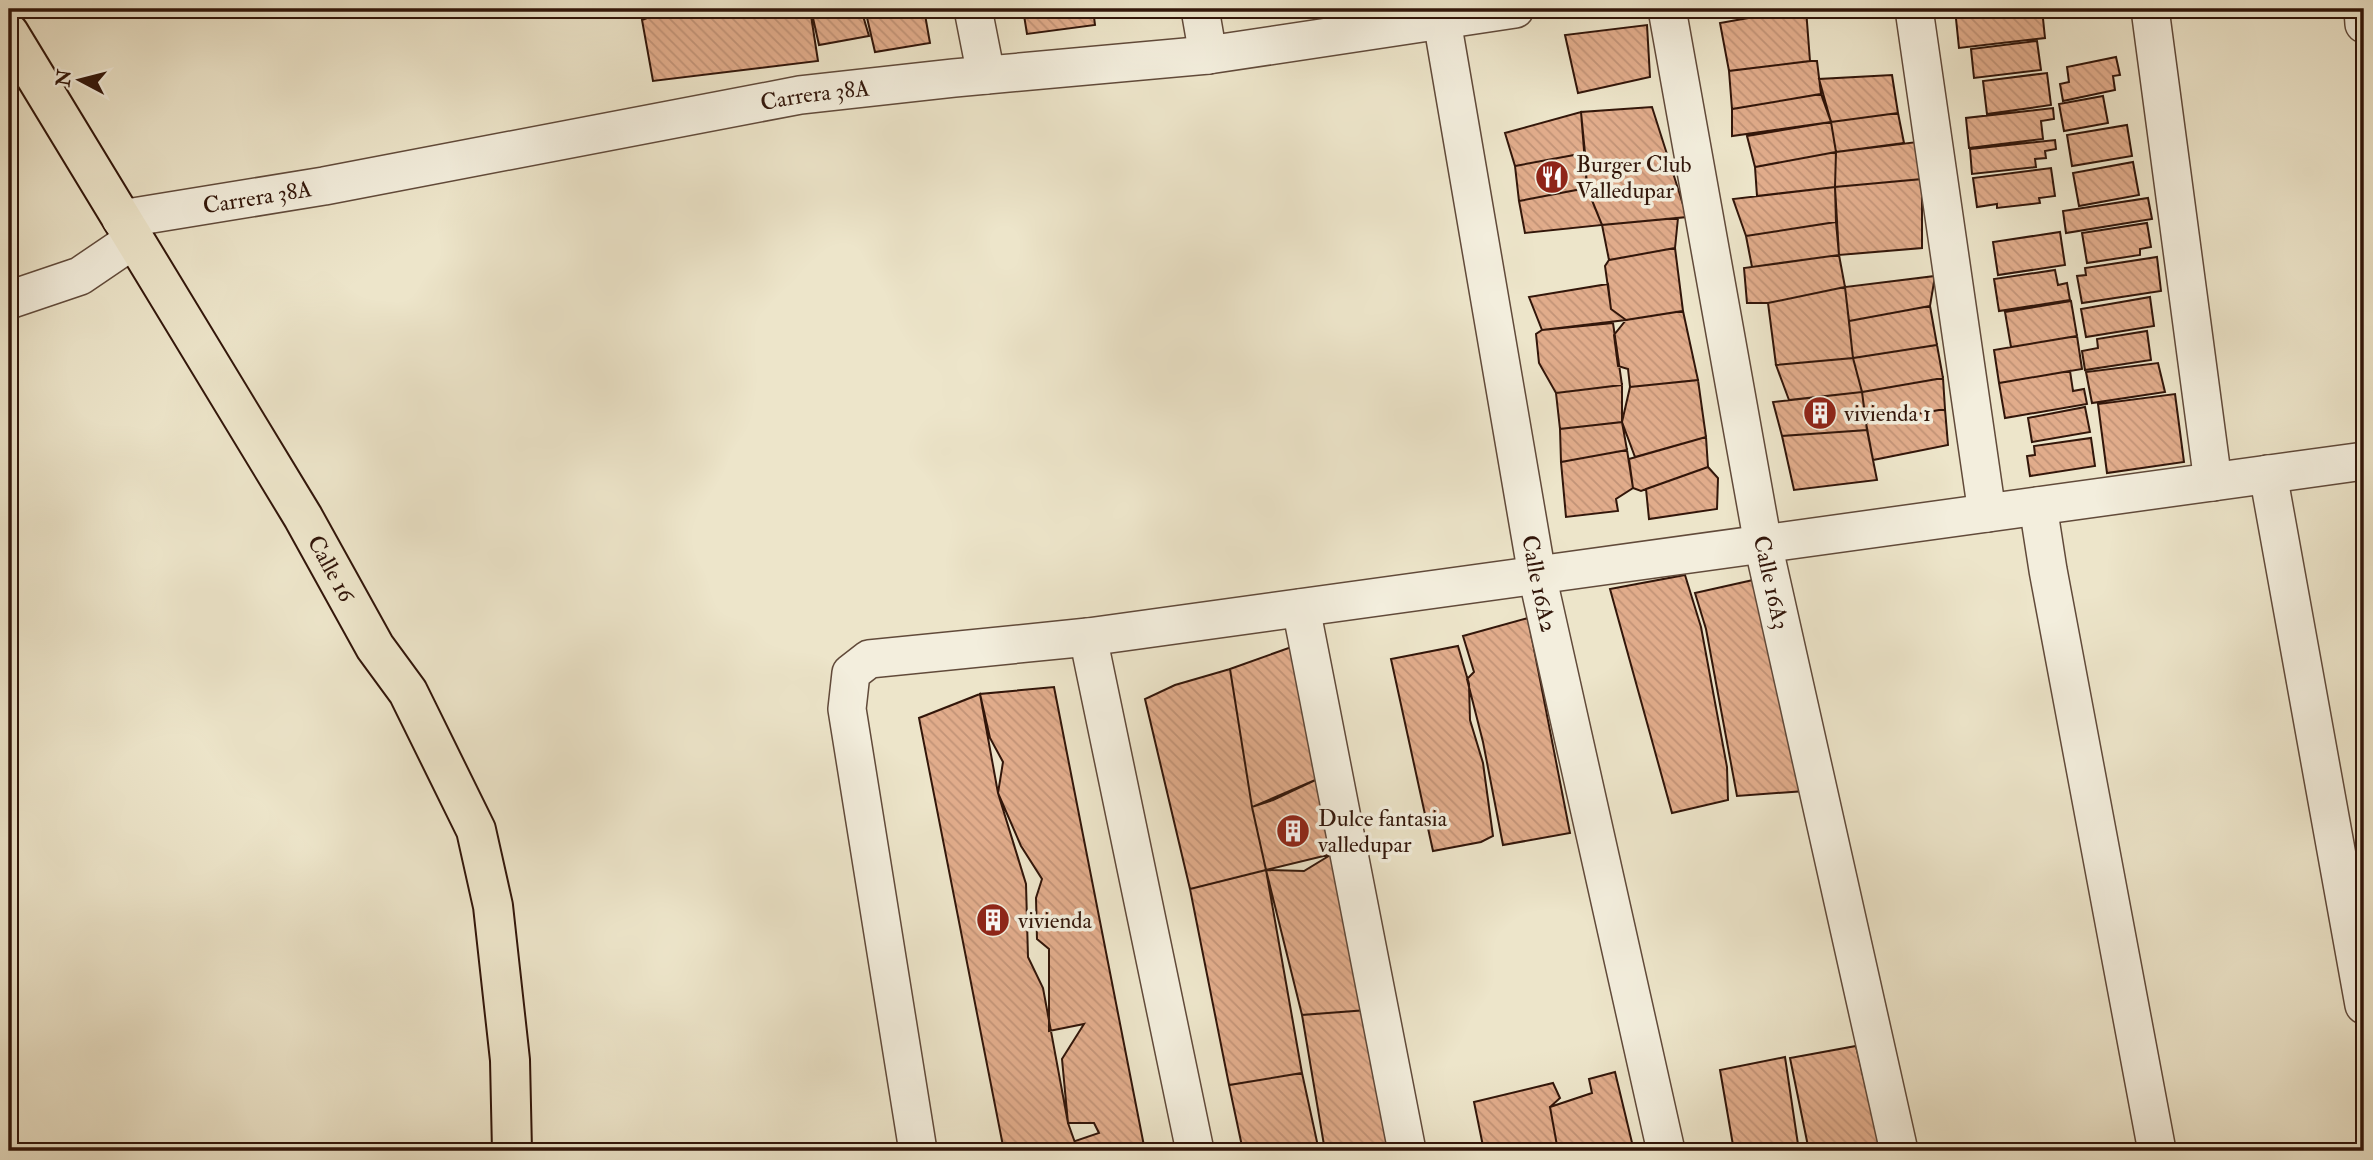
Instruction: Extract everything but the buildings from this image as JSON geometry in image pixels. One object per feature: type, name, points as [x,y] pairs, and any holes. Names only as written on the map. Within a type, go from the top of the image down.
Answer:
[{"type":"main road","name":"Calle 16","points":[[9,33],[303,517],[375,647],[408,692],[476,830],[493,906],[510,1060],[512,1151]]},
{"type":"street","points":[[974,9],[986,75]]},
{"type":"street","points":[[1200,9],[1208,55]]},
{"type":"street","name":"Carrera 38A","points":[[127,229],[324,186],[800,95],[1208,55],[1441,14],[1515,9]]},
{"type":"street","name":"Calle 16A3","points":[[1667,9],[1763,544],[1899,1151]]},
{"type":"street","points":[[1914,9],[1987,513]]},
{"type":"street","points":[[2150,9],[2213,482]]},
{"type":"street","points":[[2363,9],[2364,23]]},
{"type":"street","name":"Calle 16A2","points":[[1441,14],[1537,575],[1666,1151]]},
{"type":"street","points":[[9,300],[80,276],[127,229]]},
{"type":"street","points":[[918,1151],[847,709],[851,673],[869,659],[1088,637],[2364,461]]},
{"type":"street","points":[[2267,474],[2364,1005]]},
{"type":"street","points":[[2038,506],[2050,583],[2157,1151]]},
{"type":"street","points":[[1301,608],[1407,1151]]},
{"type":"street","points":[[1088,637],[1195,1151]]},
{"type":"place","name":"Burger Club Valledupar","points":[[1552,177]]},
{"type":"place","name":"vivienda 1","points":[[1820,413]]},
{"type":"place","name":"Dulce fantasia valledupar","points":[[1293,831]]},
{"type":"place","name":"vivienda","points":[[993,920]]}]
